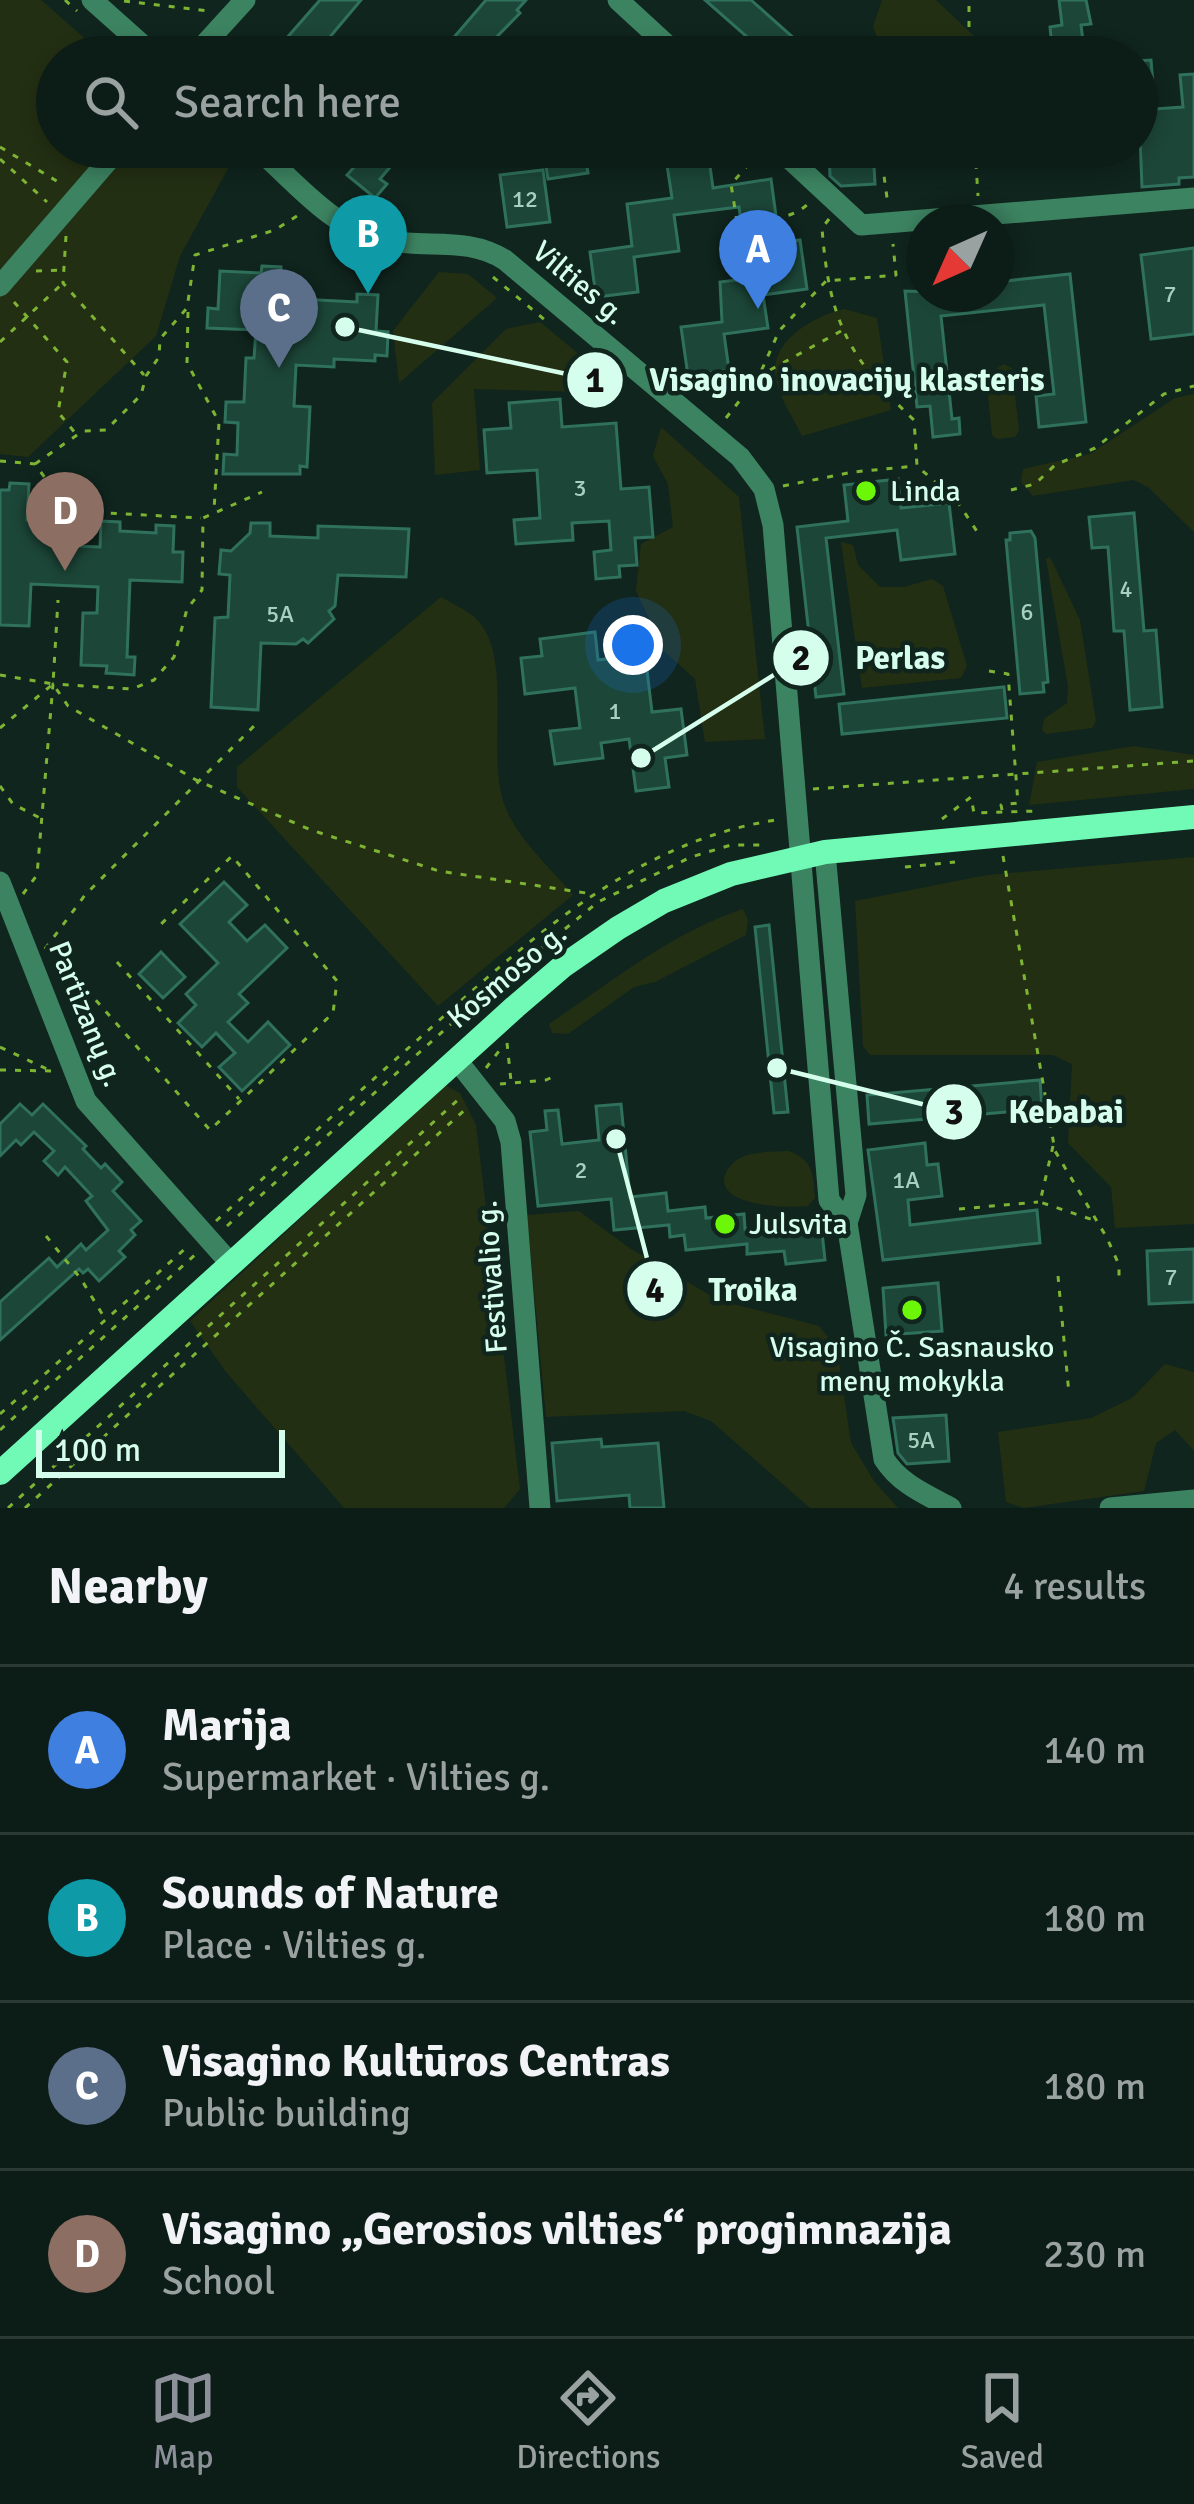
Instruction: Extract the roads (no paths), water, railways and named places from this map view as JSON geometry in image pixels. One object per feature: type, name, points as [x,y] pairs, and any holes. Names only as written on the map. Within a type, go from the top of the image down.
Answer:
[{"type":"main road","name":"Kosmoso g.","points":[[0,1473],[456,1059],[562,966],[617,928],[692,889],[797,853],[1194,817]]},
{"type":"street","points":[[92,0],[132,36]]},
{"type":"street","points":[[212,36],[245,0]]},
{"type":"street","points":[[618,0],[657,36]]},
{"type":"street","points":[[7,294],[60,217],[102,168]]},
{"type":"street","name":"Vilties g.","points":[[279,168],[354,230],[380,240],[487,249],[756,474],[773,525],[797,853]]},
{"type":"street","points":[[800,168],[861,224],[1194,198]]},
{"type":"street","points":[[797,853],[829,1200],[847,1223],[884,1459],[906,1484],[951,1508]]},
{"type":"street","name":"Partizanų g.","points":[[0,882],[86,1101],[231,1264]]},
{"type":"street","name":"Festivalio g.","points":[[456,1059],[505,1120],[512,1142],[540,1508]]},
{"type":"street","points":[[1110,1508],[1194,1500]]},
{"type":"place","name":"Sounds of Nature","points":[[368,294]]},
{"type":"place","name":"Marija","points":[[758,309]]},
{"type":"place","name":"Visagino inovacijų klasteris","points":[[345,327]]},
{"type":"place","name":"Visagino Kultūros Centras","points":[[279,368]]},
{"type":"place","name":"Linda","points":[[866,491]]},
{"type":"place","name":"Visagino „Gerosios vilties“ progimnazija","points":[[65,571]]},
{"type":"place","name":"Perlas","points":[[641,758]]},
{"type":"place","name":"Kebabai","points":[[777,1068]]},
{"type":"place","name":"Troika","points":[[616,1139]]},
{"type":"place","name":"Julsvita","points":[[725,1224]]},
{"type":"place","name":"Visagino Č. Sasnausko menų mokykla","points":[[912,1310]]}]
